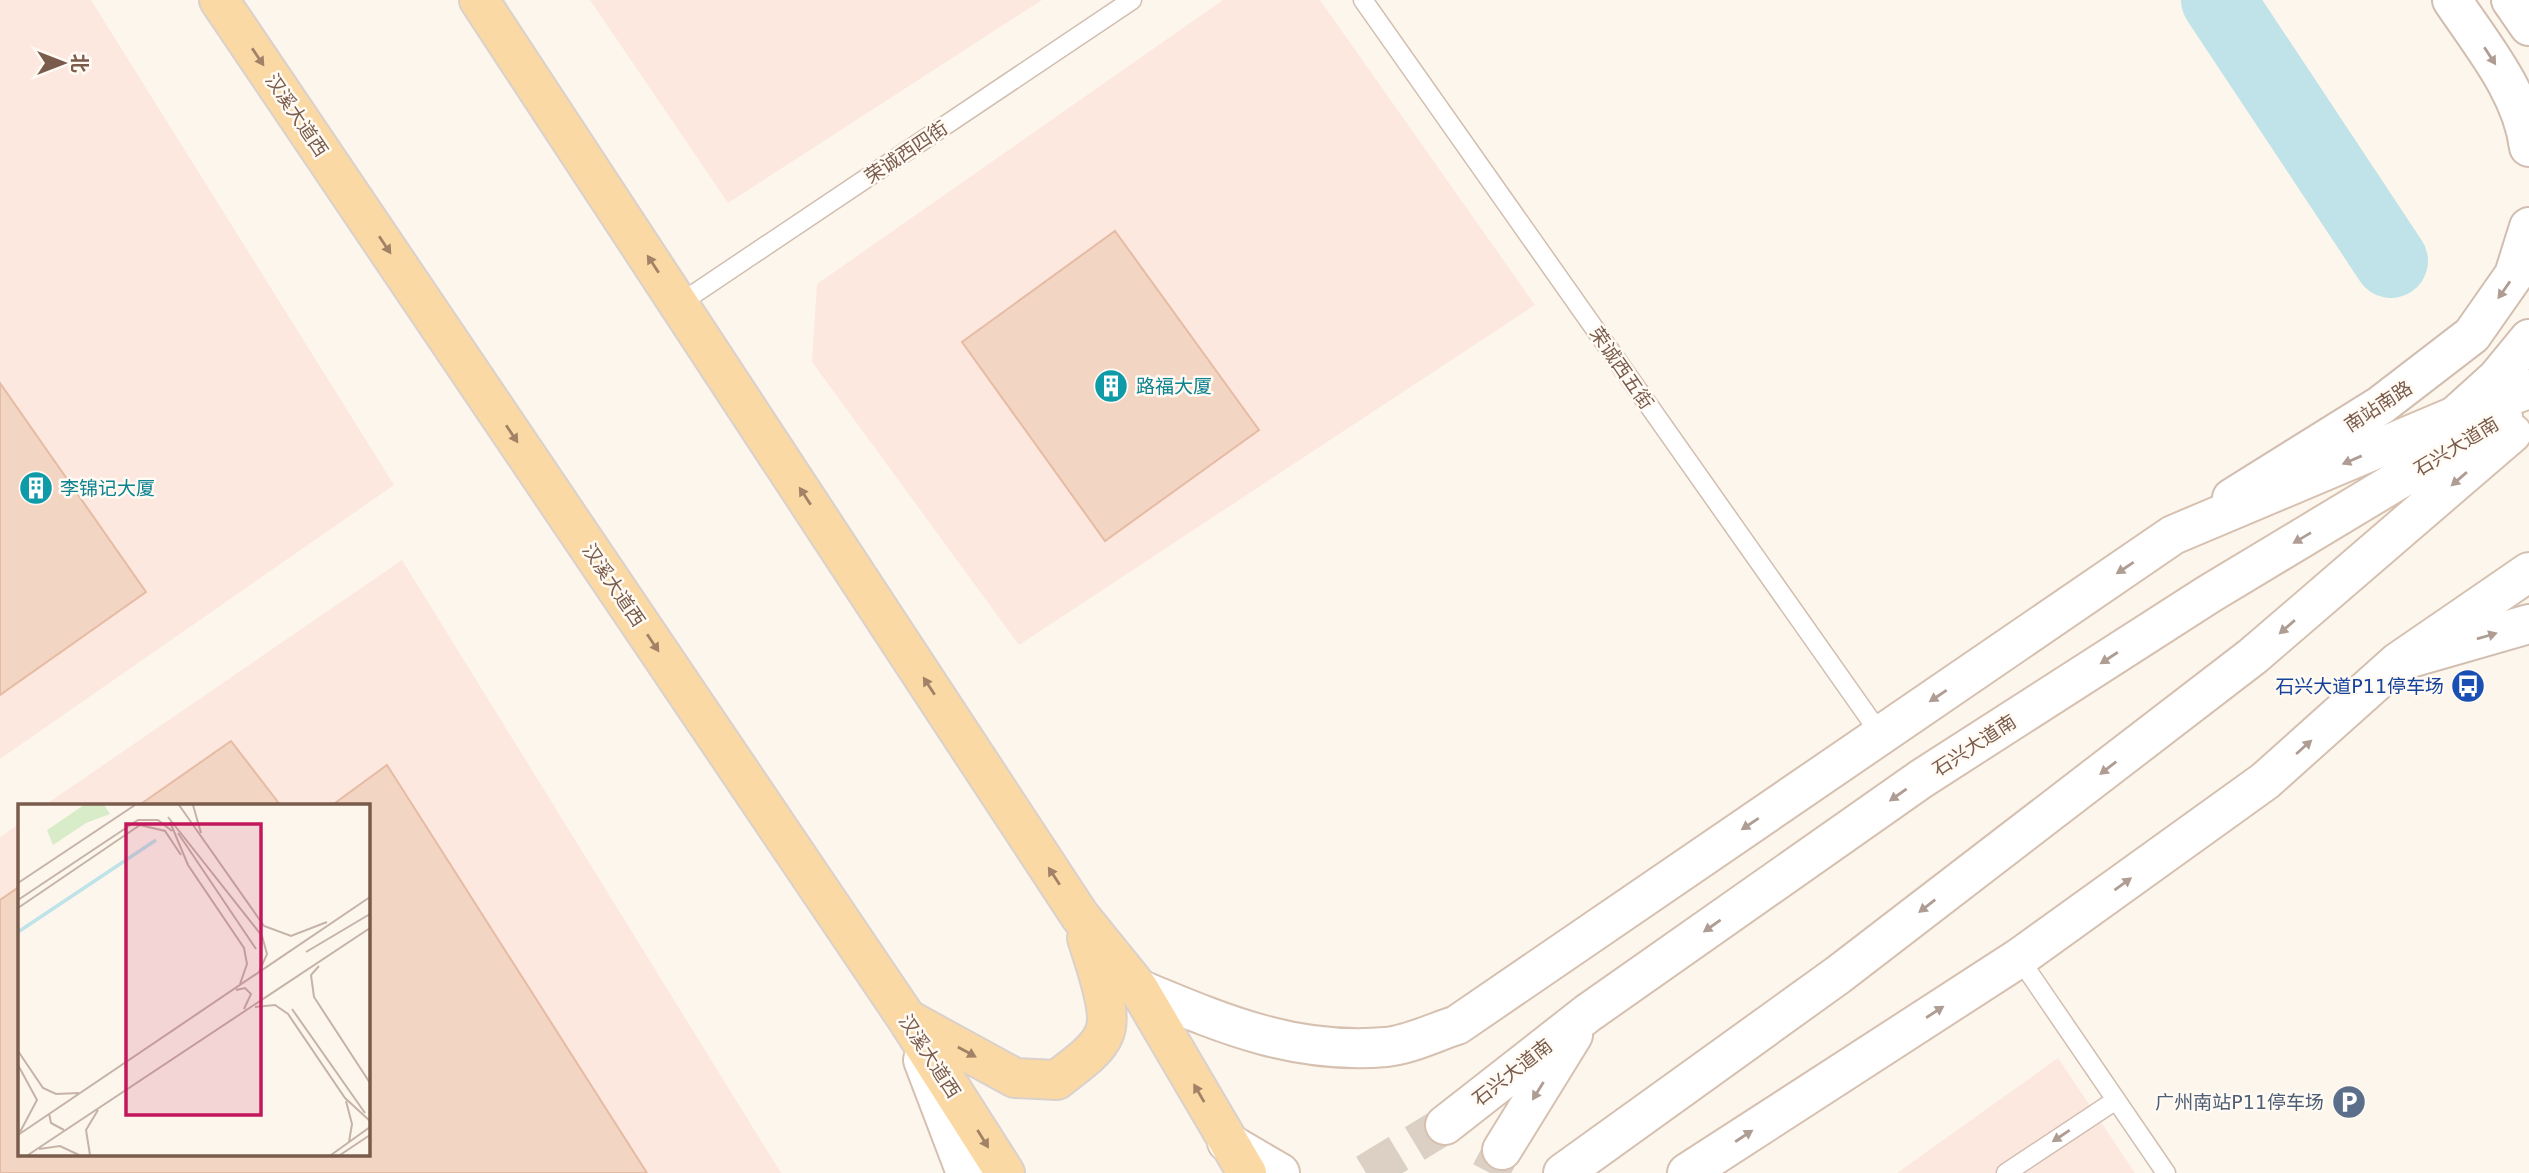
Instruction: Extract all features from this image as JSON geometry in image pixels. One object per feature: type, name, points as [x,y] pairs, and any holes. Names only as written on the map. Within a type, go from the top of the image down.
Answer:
[{"type":"main road","name":"汉溪大道西","points":[[219,0],[907,1019],[1004,1173]]},
{"type":"main road","points":[[480,0],[1080,916],[1139,989],[1237,1157],[1280,1173]]},
{"type":"main road","points":[[2452,0],[2496,64],[2526,123],[2529,147]]},
{"type":"main road","points":[[2511,0],[2529,26]]},
{"type":"main road","name":"南站南路","points":[[2174,535],[2381,405],[2472,335],[2514,275],[2529,227]]},
{"type":"main road","points":[[2341,515],[2497,378],[2529,340]]},
{"type":"main road","points":[[1139,989],[1239,1031],[1312,1047],[1388,1047],[1457,1024],[2174,535],[2455,416],[2529,389]]},
{"type":"main road","name":"石兴大道南","points":[[1445,1125],[1588,1013],[1921,779],[2209,594],[2529,402]]},
{"type":"main road","points":[[1563,1173],[1838,975],[2253,656],[2529,418]]},
{"type":"main road","points":[[1687,1173],[2019,958],[2265,782],[2398,662],[2529,572]]},
{"type":"main road","points":[[2398,662],[2529,624]]},
{"type":"main road","points":[[907,1019],[1015,1078],[1057,1080],[1094,1049],[1105,1033],[1104,991],[1080,916]]},
{"type":"main road","points":[[1502,1150],[1588,1013]]},
{"type":"main road","points":[[907,1019],[966,1173]]},
{"type":"lane","name":"荣诚西四街","points":[[679,304],[1132,0]]},
{"type":"lane","name":"荣诚西五街","points":[[1363,0],[1881,735]]},
{"type":"lane","points":[[2019,958],[2166,1173]]},
{"type":"lane","points":[[2006,1173],[2116,1100]]},
{"type":"shaded area","points":[[0,0],[91,0],[394,485],[0,759]]},
{"type":"shaded area","points":[[590,0],[1042,0],[728,203]]},
{"type":"shaded area","points":[[1223,0],[1320,0],[1535,305],[1019,645],[812,362],[817,284]]},
{"type":"shaded area","points":[[402,560],[781,1173],[0,1173],[0,837],[18,825],[18,1156],[369,1156],[369,804],[46,804]]},
{"type":"shaded area","points":[[2058,1058],[2135,1173],[1897,1173]]},
{"type":"building","name":"路福大厦","points":[[1115,231],[1259,430],[1105,541],[962,342]]},
{"type":"building","name":"李锦记大厦","points":[[0,383],[146,592],[0,695]]},
{"type":"building","points":[[231,741],[279,804],[141,804]]},
{"type":"building","points":[[387,765],[647,1173],[0,1173],[0,900],[18,888],[18,1156],[369,1156],[369,804],[334,804]]},
{"type":"waterway","points":[[2218,0],[2391,261]]},
{"type":"tunnel","points":[[1366,1173],[1445,1125]]},
{"type":"tunnel","points":[[1490,1173],[1502,1150]]},
{"type":"place","name":"路福大厦","points":[[1111,386]]},
{"type":"place","name":"李锦记大厦","points":[[36,488]]},
{"type":"place","name":"石兴大道P11停车场","points":[[2468,686]]},
{"type":"place","name":"广州南站P11停车场","points":[[2349,1102]]}]
